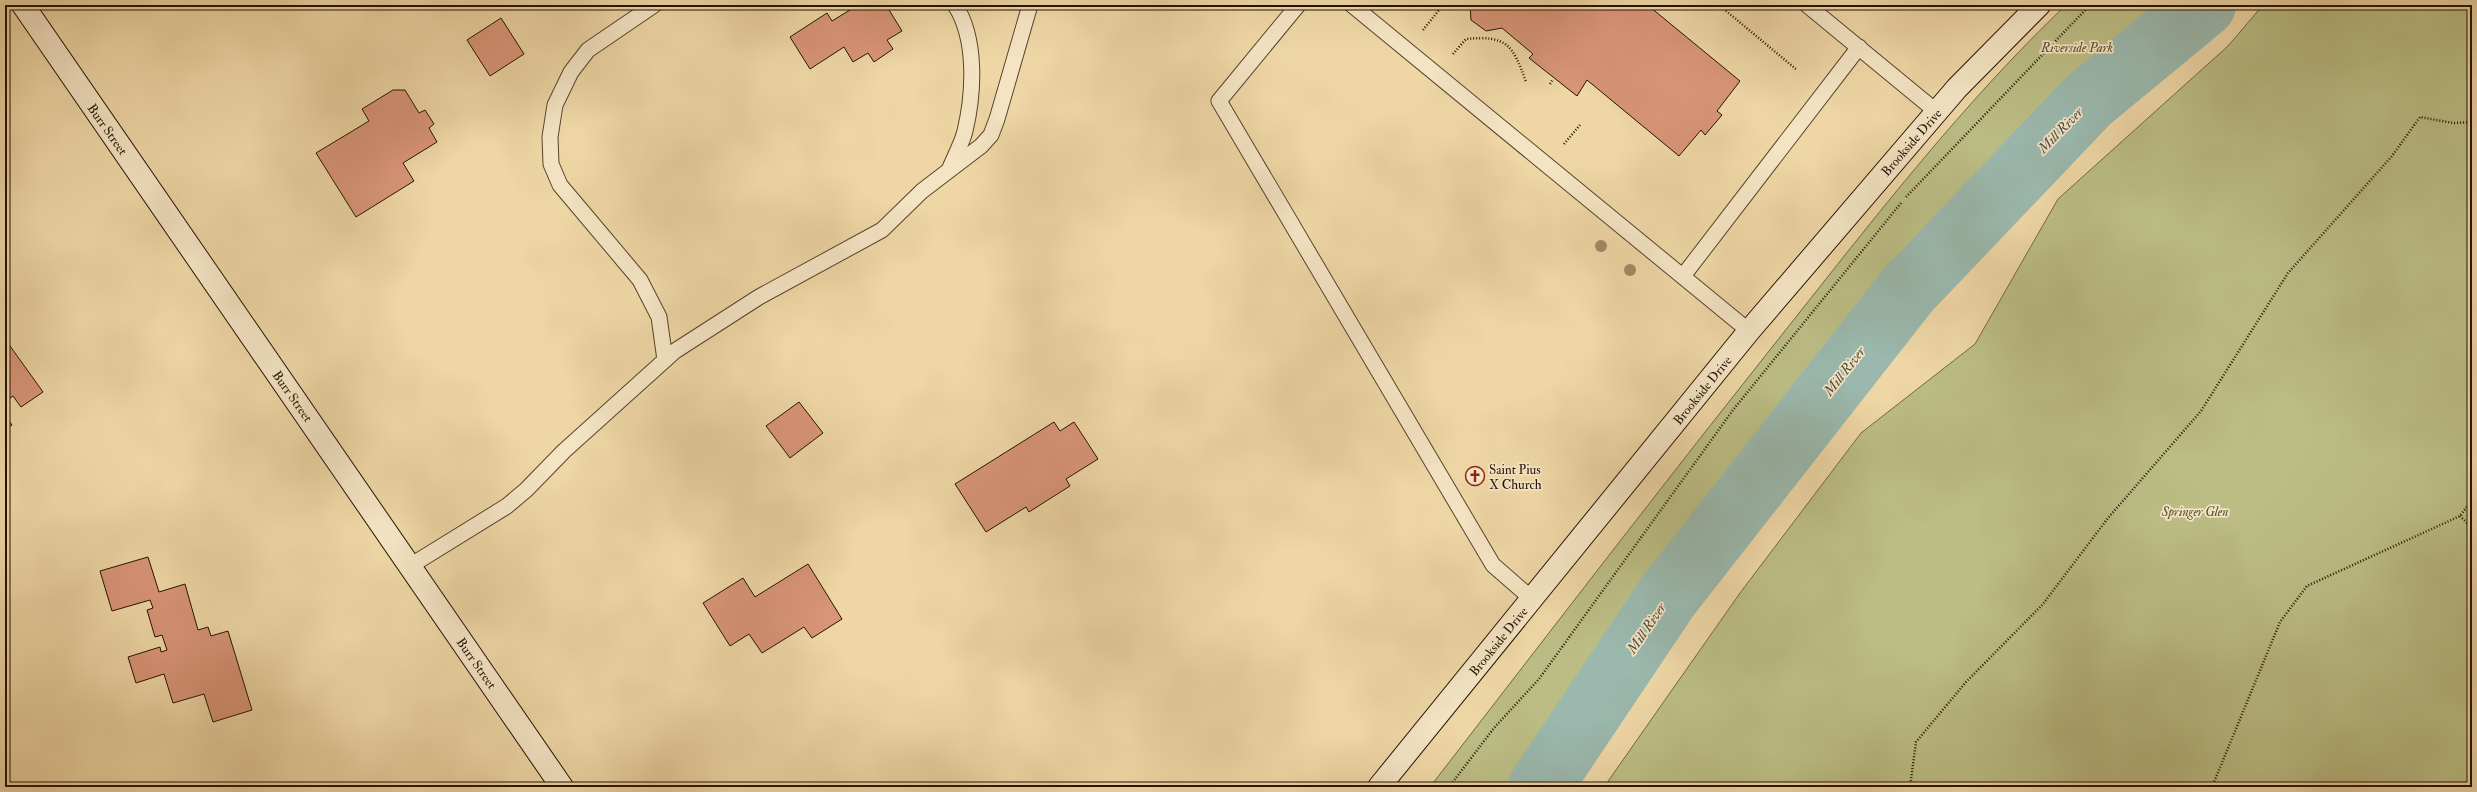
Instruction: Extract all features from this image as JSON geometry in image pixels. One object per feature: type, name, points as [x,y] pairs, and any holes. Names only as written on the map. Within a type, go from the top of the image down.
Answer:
[{"type":"main road","name":"Burr Street","points":[[23,5],[562,787]]},
{"type":"main road","name":"Brookside Drive","points":[[1379,787],[1749,331],[1957,88],[2039,5]]},
{"type":"lane","points":[[654,5],[588,50],[571,72],[555,105],[550,137],[551,164],[560,185],[640,280],[659,317],[666,360]]},
{"type":"lane","points":[[950,168],[965,131],[972,77],[970,47],[965,27],[955,5]]},
{"type":"lane","points":[[410,566],[507,506],[526,490],[564,450],[666,360],[759,297],[882,230],[922,191],[950,168],[981,146],[991,135],[1030,5]]},
{"type":"lane","points":[[1298,5],[1219,101],[1493,565],[1532,599]]},
{"type":"lane","points":[[1352,5],[1749,331]]},
{"type":"lane","points":[[1807,5],[1937,112]]},
{"type":"lane","points":[[1683,276],[1859,47]]},
{"type":"path","points":[[1419,35],[1442,5]]},
{"type":"path","points":[[1449,787],[1494,728],[1539,679],[1732,410],[1905,198],[2090,5]]},
{"type":"path","points":[[1721,6],[1797,70]]},
{"type":"path","points":[[1448,59],[1466,39],[1485,37],[1500,40],[1511,50],[1520,64],[1526,82]]},
{"type":"path","points":[[1550,84],[1553,79]]},
{"type":"path","points":[[1910,787],[1916,742],[1966,682],[2043,604],[2108,518],[2201,411],[2288,272],[2392,156],[2420,117],[2453,123],[2472,122]]},
{"type":"path","points":[[1563,146],[1580,125]]},
{"type":"path","points":[[2212,787],[2280,622],[2306,586],[2460,516],[2472,500]]},
{"type":"path","points":[[2460,516],[2472,528]]},
{"type":"green space","name":"Riverside Park","points":[[2066,5],[2186,5],[2050,121],[1965,211],[1873,298],[1713,511],[1645,595],[1570,714],[1515,787],[1430,787],[1608,556],[1887,202],[1991,81]]},
{"type":"green space","name":"Springer Glen","points":[[2263,5],[2472,5],[2472,787],[1604,787],[1740,593],[1861,433],[1975,344],[2058,199],[2228,46]]},
{"type":"building","points":[[858,5],[886,5],[902,31],[887,40],[893,49],[874,62],[868,53],[853,62],[844,47],[810,69],[790,37],[827,13],[832,21]]},
{"type":"building","points":[[1470,5],[1651,5],[1650,7],[1740,81],[1717,111],[1722,115],[1705,135],[1701,130],[1679,156],[1587,80],[1577,96],[1529,58],[1533,54],[1502,28],[1486,31],[1471,20]]},
{"type":"building","points":[[501,18],[524,54],[490,76],[467,40]]},
{"type":"building","points":[[393,90],[405,90],[419,113],[425,110],[434,124],[429,128],[437,142],[403,163],[414,181],[356,217],[316,153],[369,121],[362,109]]},
{"type":"building","points":[[5,339],[43,392],[21,407],[13,396],[5,402]]},
{"type":"building","points":[[799,402],[823,433],[790,458],[766,426]]},
{"type":"building","points":[[5,415],[12,425],[5,429]]},
{"type":"building","points":[[1054,422],[1060,431],[1074,422],[1098,459],[1066,479],[1070,486],[1029,512],[1026,507],[986,532],[955,484]]},
{"type":"building","points":[[148,557],[159,592],[185,584],[198,630],[208,627],[211,636],[228,631],[252,710],[213,722],[204,694],[173,703],[164,674],[136,683],[128,657],[160,647],[161,652],[167,650],[162,635],[155,637],[147,610],[153,608],[150,600],[112,611],[100,571]]},
{"type":"building","points":[[808,564],[842,619],[812,638],[804,627],[762,653],[749,634],[730,646],[703,603],[743,578],[755,597]]},
{"type":"waterway","name":"Mill River","points":[[1540,787],[1668,596],[1907,291],[2089,100],[2204,5]]},
{"type":"place","name":"Saint Pius X Church","points":[[1475,476]]}]
